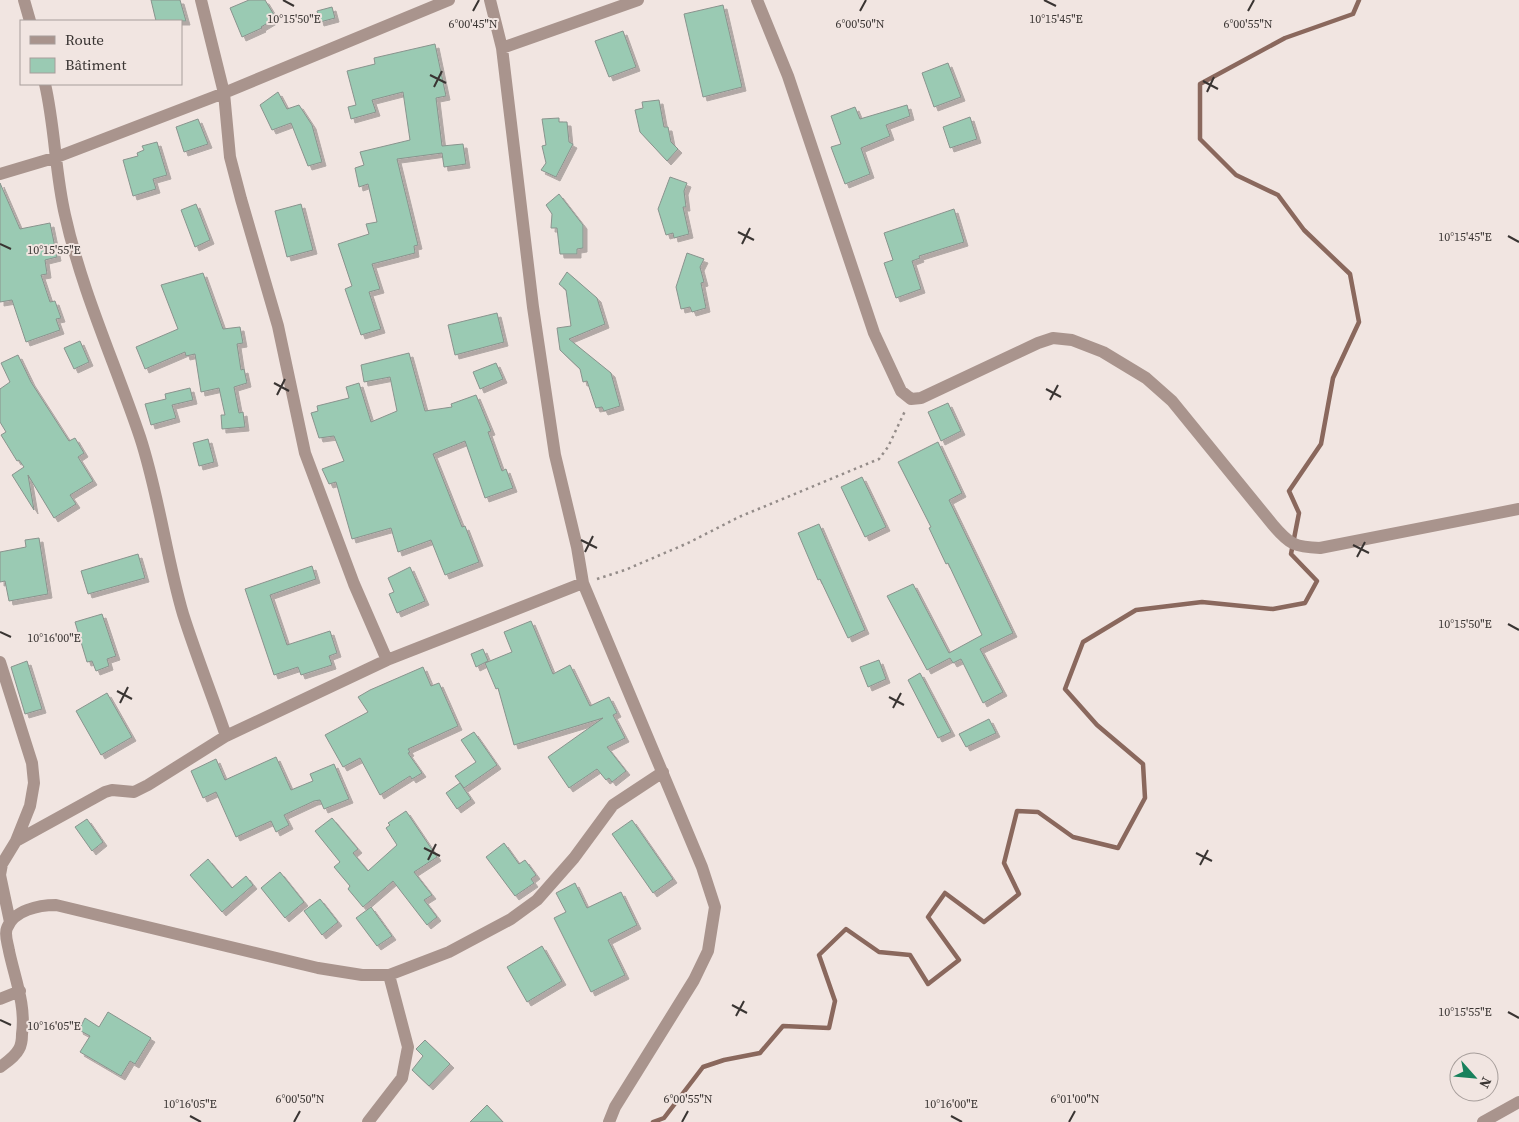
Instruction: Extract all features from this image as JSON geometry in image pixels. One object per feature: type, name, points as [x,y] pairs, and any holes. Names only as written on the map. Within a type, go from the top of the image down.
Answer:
[{"type":"street","points":[[24,0],[30,20]]},
{"type":"street","points":[[201,0],[224,92],[230,157],[278,326],[305,453],[354,584],[387,660]]},
{"type":"street","points":[[0,174],[56,157],[224,92],[450,0]]},
{"type":"street","points":[[490,0],[502,48],[533,307],[555,455],[578,547],[583,583],[702,867],[714,906],[708,951],[694,980],[615,1106],[609,1122]]},
{"type":"street","points":[[502,48],[638,0]]},
{"type":"street","points":[[757,0],[788,76],[874,332],[898,386],[911,399],[921,398],[1038,343],[1053,338],[1072,340],[1103,352],[1146,378],[1172,400],[1285,540],[1300,547],[1320,548],[1519,509]]},
{"type":"street","points":[[45,85],[50,106],[65,214],[82,276],[103,340],[140,437],[156,493],[183,614],[226,736]]},
{"type":"street","points":[[16,841],[105,792],[112,790],[134,792],[226,736],[387,660],[583,583]]},
{"type":"street","points":[[0,662],[32,763],[34,784],[30,806],[16,841],[2,864],[0,875],[10,922]]},
{"type":"street","points":[[0,1067],[16,1054],[21,1046],[23,1023],[20,991],[6,930],[10,922],[22,911],[46,905],[56,905],[318,968],[362,975],[389,975],[449,952],[511,919],[531,905],[574,858],[613,804],[663,772]]},
{"type":"street","points":[[368,1122],[402,1078],[408,1046],[389,975]]},
{"type":"street","points":[[0,999],[20,991]]},
{"type":"street","points":[[1483,1122],[1519,1102]]},
{"type":"path","points":[[583,583],[625,570],[688,543],[739,517],[879,459],[888,448],[911,399]]},
{"type":"building","points":[[151,0],[180,0],[186,21],[156,20]]},
{"type":"building","points":[[249,0],[265,0],[276,18],[262,28],[242,37],[230,8]]},
{"type":"building","points":[[723,5],[742,87],[703,97],[684,14]]},
{"type":"building","points":[[332,7],[335,18],[320,22],[317,11]]},
{"type":"building","points":[[623,31],[636,67],[609,77],[595,41]]},
{"type":"building","points":[[435,44],[446,96],[436,98],[442,146],[463,144],[466,164],[444,167],[442,153],[397,159],[418,245],[414,246],[415,253],[372,264],[380,289],[369,292],[381,329],[361,335],[345,289],[352,286],[338,244],[369,234],[366,224],[377,222],[368,184],[359,187],[355,168],[364,165],[360,152],[410,140],[403,92],[372,100],[376,112],[351,119],[348,107],[356,105],[347,71],[375,64],[374,58]]},
{"type":"building","points":[[948,63],[961,97],[934,107],[922,73]]},
{"type":"building","points":[[278,92],[287,109],[299,105],[312,125],[322,162],[308,166],[291,123],[272,130],[260,105]]},
{"type":"building","points":[[659,100],[664,127],[668,127],[671,142],[678,149],[667,161],[640,132],[635,110],[643,108],[642,102]]},
{"type":"building","points":[[907,105],[910,116],[886,125],[890,136],[861,148],[870,174],[845,184],[831,147],[841,144],[831,116],[855,107],[860,119]]},
{"type":"building","points":[[970,117],[977,139],[950,148],[943,127]]},
{"type":"building","points":[[559,118],[559,122],[567,122],[569,142],[573,144],[556,177],[541,170],[546,163],[542,146],[546,145],[542,119]]},
{"type":"building","points":[[198,119],[208,144],[184,152],[176,127]]},
{"type":"building","points":[[157,142],[167,175],[153,179],[156,189],[133,196],[123,160],[138,156],[137,153],[144,150],[142,146]]},
{"type":"building","points":[[670,177],[687,183],[684,191],[686,207],[683,207],[689,234],[674,238],[673,233],[666,235],[658,209]]},
{"type":"building","points":[[0,183],[20,229],[50,223],[57,257],[45,260],[47,274],[41,275],[50,302],[55,301],[61,318],[56,319],[60,330],[26,342],[12,300],[0,302]]},
{"type":"building","points":[[559,194],[583,225],[583,248],[577,249],[577,254],[560,254],[557,228],[551,228],[552,214],[546,205]]},
{"type":"building","points":[[196,204],[210,240],[195,247],[181,210]]},
{"type":"building","points":[[301,204],[313,250],[287,257],[275,211]]},
{"type":"building","points":[[954,209],[964,242],[919,256],[920,258],[912,261],[921,289],[896,298],[884,263],[893,260],[884,233]]},
{"type":"building","points":[[687,253],[704,259],[700,267],[704,282],[701,283],[706,308],[692,312],[690,307],[681,309],[676,287]]},
{"type":"building","points":[[567,272],[597,298],[605,324],[569,339],[611,373],[620,406],[604,411],[602,407],[596,408],[587,381],[583,382],[580,369],[560,350],[557,328],[571,326],[566,290],[559,284]]},
{"type":"building","points":[[203,273],[223,329],[240,327],[243,343],[237,344],[241,370],[244,369],[247,383],[234,387],[239,413],[243,412],[245,427],[222,429],[221,415],[225,415],[219,388],[201,392],[195,354],[186,356],[185,352],[145,369],[136,347],[178,329],[161,285]]},
{"type":"building","points":[[497,313],[504,342],[455,355],[448,325]]},
{"type":"building","points":[[80,341],[89,362],[74,369],[64,348]]},
{"type":"building","points":[[409,353],[425,411],[452,407],[451,404],[476,395],[491,431],[488,432],[502,471],[506,469],[513,488],[485,498],[465,441],[433,454],[462,527],[465,526],[479,562],[445,575],[431,540],[398,552],[391,528],[352,539],[336,482],[329,484],[322,469],[344,461],[334,436],[319,438],[311,413],[318,411],[317,406],[349,398],[346,387],[359,383],[371,422],[397,411],[390,377],[364,382],[361,365]]},
{"type":"building","points":[[18,355],[31,382],[69,441],[75,438],[84,453],[78,457],[93,481],[70,495],[76,504],[54,518],[28,475],[34,510],[12,475],[24,467],[19,460],[17,461],[1,435],[6,432],[0,422],[0,389],[10,382],[1,363]]},
{"type":"building","points":[[496,363],[503,379],[480,389],[473,372]]},
{"type":"building","points":[[190,388],[193,400],[172,405],[176,418],[151,425],[145,404],[166,399],[165,394]]},
{"type":"building","points":[[948,403],[961,431],[941,441],[928,412]]},
{"type":"building","points":[[208,439],[214,462],[199,466],[193,443]]},
{"type":"building","points":[[938,442],[962,493],[949,500],[1013,633],[980,649],[1003,692],[983,703],[961,659],[953,663],[950,658],[927,670],[887,596],[913,584],[949,653],[982,635],[898,462]]},
{"type":"building","points":[[862,477],[886,527],[865,537],[841,487]]},
{"type":"building","points":[[819,524],[865,630],[848,638],[820,579],[818,580],[798,533]]},
{"type":"building","points":[[39,538],[48,594],[9,601],[5,581],[0,582],[0,552],[26,547],[25,540]]},
{"type":"building","points":[[138,554],[145,578],[88,594],[81,571]]},
{"type":"building","points":[[312,566],[316,579],[270,595],[287,645],[330,631],[337,653],[329,656],[332,665],[301,675],[298,667],[274,675],[245,589]]},
{"type":"building","points":[[410,567],[425,601],[397,613],[389,594],[394,592],[388,578]]},
{"type":"building","points":[[102,614],[116,656],[107,659],[109,666],[96,671],[92,661],[87,662],[75,622]]},
{"type":"building","points":[[531,621],[553,674],[570,665],[590,706],[609,697],[617,713],[613,715],[625,738],[607,747],[626,771],[612,782],[609,778],[606,780],[597,769],[569,788],[548,757],[603,718],[514,745],[498,688],[496,689],[485,663],[512,652],[504,632]]},
{"type":"building","points":[[483,649],[488,661],[476,667],[471,654]]},
{"type":"building","points":[[879,660],[886,679],[868,687],[860,667]]},
{"type":"building","points":[[27,661],[42,709],[25,714],[11,667]]},
{"type":"building","points":[[423,667],[431,686],[439,683],[458,726],[408,749],[410,752],[408,753],[422,773],[412,779],[410,776],[380,795],[360,758],[343,767],[325,735],[368,712],[358,697]]},
{"type":"building","points":[[920,673],[951,732],[938,738],[908,680]]},
{"type":"building","points":[[107,693],[132,737],[101,755],[76,711]]},
{"type":"building","points":[[989,719],[996,733],[966,747],[959,734]]},
{"type":"building","points":[[474,732],[497,765],[464,788],[455,776],[476,762],[461,740]]},
{"type":"building","points":[[276,757],[291,790],[313,781],[310,774],[334,764],[349,799],[324,809],[320,800],[314,801],[284,815],[289,825],[276,832],[271,821],[236,837],[216,792],[203,798],[191,771],[216,759],[225,780]]},
{"type":"building","points":[[460,783],[471,799],[457,809],[446,793]]},
{"type":"building","points":[[406,811],[437,857],[414,872],[432,895],[424,900],[437,917],[427,925],[393,881],[363,907],[348,889],[350,886],[334,867],[340,862],[315,831],[332,818],[358,849],[353,853],[368,871],[397,845],[386,828],[390,825],[388,823]]},
{"type":"building","points":[[87,819],[103,842],[92,851],[75,827]]},
{"type":"building","points":[[632,820],[673,879],[653,893],[612,834]]},
{"type":"building","points":[[504,843],[519,864],[525,860],[536,875],[531,879],[534,883],[515,896],[486,857]]},
{"type":"building","points":[[208,859],[232,888],[246,876],[253,885],[222,912],[190,875]]},
{"type":"building","points":[[280,872],[304,902],[285,918],[261,888]]},
{"type":"building","points":[[575,883],[587,908],[621,892],[637,925],[608,940],[625,975],[591,992],[554,918],[566,912],[556,893]]},
{"type":"building","points":[[320,899],[338,922],[322,935],[304,911]]},
{"type":"building","points":[[371,907],[392,936],[377,946],[356,918]]},
{"type":"building","points":[[542,946],[562,981],[527,1002],[507,967]]},
{"type":"building","points":[[108,1012],[151,1038],[135,1064],[130,1061],[121,1076],[80,1052],[90,1036],[79,1030],[85,1018],[99,1027]]},
{"type":"building","points":[[425,1040],[450,1064],[429,1086],[412,1070],[423,1056],[416,1049]]},
{"type":"building","points":[[487,1105],[503,1122],[470,1122]]},
{"type":"waterway","points":[[653,1122],[664,1118],[703,1067],[724,1060],[760,1053],[783,1026],[829,1028],[835,1001],[819,955],[846,929],[879,952],[910,955],[928,984],[959,960],[928,917],[945,893],[984,922],[1019,894],[1004,863],[1017,811],[1038,812],[1073,837],[1118,848],[1145,798],[1143,764],[1097,725],[1065,689],[1083,642],[1136,610],[1202,602],[1273,609],[1305,603],[1317,581],[1291,554],[1299,513],[1289,491],[1321,444],[1333,378],[1359,322],[1350,274],[1304,230],[1278,195],[1236,175],[1200,139],[1200,84],[1285,38],[1353,14],[1359,0]]}]
